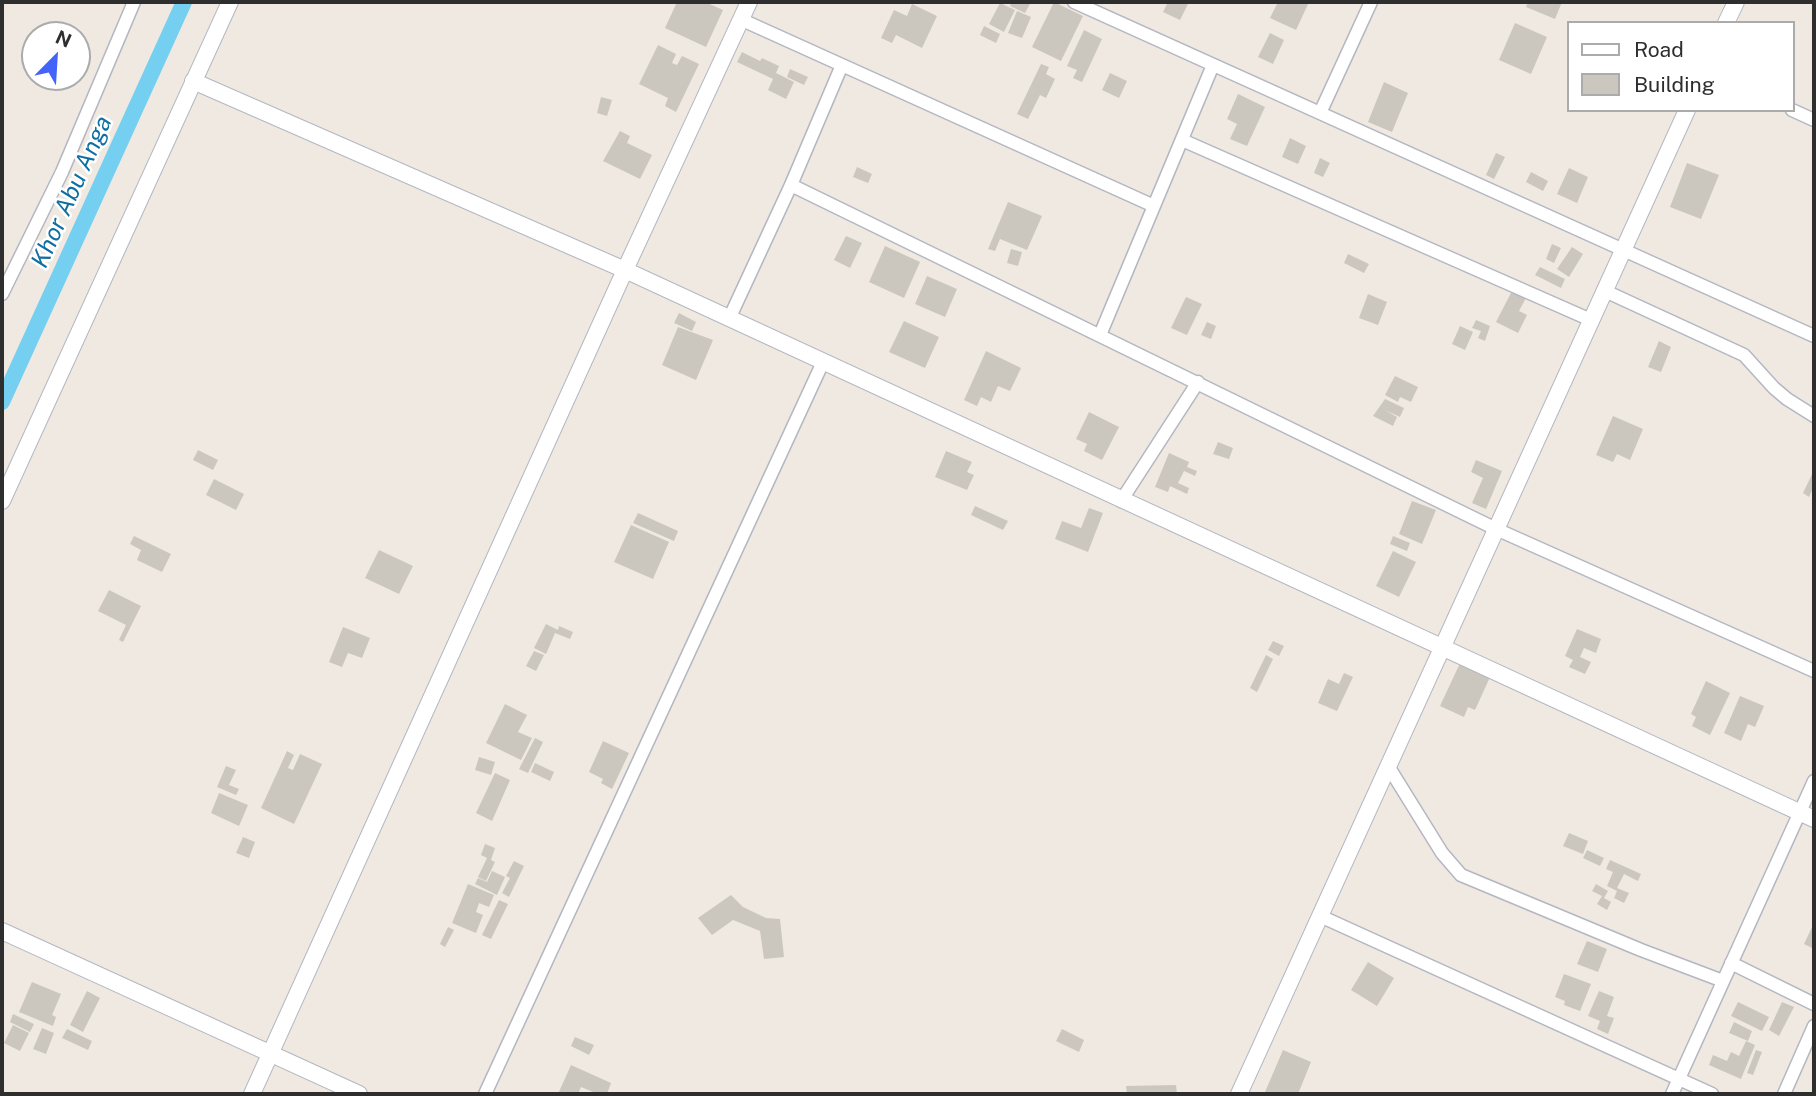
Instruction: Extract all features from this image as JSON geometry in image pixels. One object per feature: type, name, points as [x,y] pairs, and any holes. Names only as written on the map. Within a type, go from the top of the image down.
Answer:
[{"type":"street","points":[[2,294],[62,172],[134,2]]},
{"type":"street","points":[[2,501],[230,2]]},
{"type":"street","points":[[252,1094],[749,2]]},
{"type":"street","points":[[1074,2],[1814,336]]},
{"type":"street","points":[[1320,113],[1371,2]]},
{"type":"street","points":[[1728,21],[1736,2]]},
{"type":"street","points":[[740,19],[1154,206]]},
{"type":"street","points":[[729,319],[842,65]]},
{"type":"street","points":[[1100,335],[1213,65]]},
{"type":"street","points":[[193,81],[625,270],[1807,816]]},
{"type":"street","points":[[1795,111],[1814,120]]},
{"type":"street","points":[[1243,1093],[1320,915],[1686,112]]},
{"type":"street","points":[[1182,139],[1591,320]]},
{"type":"street","points":[[791,184],[1496,529],[1814,671]]},
{"type":"street","points":[[1605,291],[1744,355],[1780,394],[1814,416]]},
{"type":"street","points":[[485,1094],[699,633],[750,515],[823,362]]},
{"type":"street","points":[[1122,500],[1198,382]]},
{"type":"street","points":[[1388,766],[1442,853],[1461,875],[1723,981]]},
{"type":"street","points":[[1672,1094],[1731,964],[1807,816],[1814,781]]},
{"type":"street","points":[[1320,915],[1712,1094]]},
{"type":"street","points":[[2,931],[359,1094]]},
{"type":"street","points":[[1731,964],[1814,1004]]},
{"type":"street","points":[[1784,1094],[1814,1026]]},
{"type":"building","points":[[677,2],[705,2],[723,10],[706,47],[665,28]]},
{"type":"building","points":[[1012,2],[1031,2],[1025,13],[1010,6]]},
{"type":"building","points":[[1054,2],[1083,16],[1061,61],[1032,47]]},
{"type":"building","points":[[1168,2],[1189,2],[1180,20],[1163,12]]},
{"type":"building","points":[[1278,2],[1309,2],[1296,30],[1270,18]]},
{"type":"building","points":[[1528,2],[1562,2],[1555,19],[1526,7]]},
{"type":"building","points":[[1000,3],[1015,10],[1004,32],[989,24]]},
{"type":"building","points":[[912,4],[937,16],[922,48],[896,35],[892,43],[881,38],[894,10],[907,16]]},
{"type":"building","points":[[1017,11],[1031,17],[1022,38],[1008,33]]},
{"type":"building","points":[[1515,23],[1547,37],[1531,74],[1499,60]]},
{"type":"building","points":[[984,26],[1000,34],[996,43],[980,35]]},
{"type":"building","points":[[1084,30],[1102,39],[1082,82],[1073,78],[1077,70],[1067,66]]},
{"type":"building","points":[[1270,33],[1284,40],[1273,64],[1258,57]]},
{"type":"building","points":[[658,45],[676,54],[672,63],[677,65],[682,56],[699,64],[676,112],[665,106],[668,98],[639,84]]},
{"type":"building","points":[[742,52],[779,66],[776,73],[794,82],[786,99],[768,90],[773,79],[737,62]]},
{"type":"building","points":[[1041,64],[1049,67],[1046,74],[1055,79],[1046,98],[1040,95],[1028,119],[1017,114]]},
{"type":"building","points":[[790,69],[808,77],[804,85],[787,77]]},
{"type":"building","points":[[1110,73],[1127,81],[1119,98],[1102,90]]},
{"type":"building","points":[[1384,82],[1408,93],[1392,132],[1368,122]]},
{"type":"building","points":[[1238,94],[1265,107],[1247,146],[1230,139],[1237,124],[1227,119]]},
{"type":"building","points":[[601,97],[612,100],[607,116],[597,113]]},
{"type":"building","points":[[620,131],[630,136],[627,143],[652,155],[640,179],[603,161]]},
{"type":"building","points":[[1290,138],[1306,146],[1298,164],[1282,157]]},
{"type":"building","points":[[1496,153],[1505,157],[1494,179],[1486,175]]},
{"type":"building","points":[[1320,158],[1330,163],[1323,177],[1314,173]]},
{"type":"building","points":[[1687,163],[1719,175],[1701,219],[1670,207]]},
{"type":"building","points":[[857,167],[872,174],[868,183],[853,177]]},
{"type":"building","points":[[1569,168],[1588,177],[1577,203],[1557,194]]},
{"type":"building","points":[[1531,172],[1548,181],[1543,191],[1526,182]]},
{"type":"building","points":[[1008,202],[1042,216],[1027,250],[1000,239],[995,251],[988,249]]},
{"type":"building","points":[[846,236],[862,243],[850,268],[834,260]]},
{"type":"building","points":[[1552,244],[1561,248],[1554,263],[1546,259]]},
{"type":"building","points":[[885,246],[920,262],[904,298],[869,282]]},
{"type":"building","points":[[1572,247],[1583,254],[1569,277],[1557,269]]},
{"type":"building","points":[[1011,249],[1022,252],[1018,266],[1007,263]]},
{"type":"building","points":[[1348,254],[1369,264],[1364,273],[1344,263]]},
{"type":"building","points":[[1540,267],[1565,279],[1561,288],[1535,275]]},
{"type":"building","points":[[927,276],[957,289],[945,317],[915,304]]},
{"type":"building","points":[[1513,289],[1527,296],[1519,311],[1527,315],[1518,333],[1496,322]]},
{"type":"building","points":[[1368,294],[1387,302],[1378,325],[1359,318]]},
{"type":"building","points":[[1186,297],[1202,304],[1187,335],[1171,328]]},
{"type":"building","points":[[679,313],[696,322],[692,331],[674,323]]},
{"type":"building","points":[[1476,320],[1490,326],[1485,341],[1478,338],[1481,331],[1472,328]]},
{"type":"building","points":[[904,321],[939,337],[925,368],[889,352]]},
{"type":"building","points":[[1207,322],[1216,326],[1211,339],[1201,335]]},
{"type":"building","points":[[1460,326],[1473,332],[1465,350],[1452,344]]},
{"type":"building","points":[[678,327],[713,340],[696,380],[662,365]]},
{"type":"building","points":[[1659,341],[1671,347],[1661,372],[1648,367]]},
{"type":"building","points":[[986,351],[1021,368],[1010,391],[998,386],[991,402],[981,397],[977,406],[964,400]]},
{"type":"building","points":[[1395,376],[1418,387],[1411,402],[1400,397],[1398,402],[1385,395]]},
{"type":"building","points":[[1385,399],[1404,408],[1400,417],[1385,410],[1397,417],[1393,426],[1373,416]]},
{"type":"building","points":[[1089,412],[1119,427],[1102,460],[1084,451],[1087,444],[1076,439]]},
{"type":"building","points":[[1613,416],[1643,429],[1630,460],[1617,454],[1613,462],[1596,455]]},
{"type":"building","points":[[1218,442],[1233,448],[1229,459],[1213,454]]},
{"type":"building","points":[[198,450],[218,460],[213,470],[193,460]]},
{"type":"building","points":[[946,451],[972,462],[967,472],[974,475],[967,490],[935,477]]},
{"type":"building","points":[[1169,453],[1189,462],[1187,467],[1197,471],[1195,476],[1184,471],[1178,483],[1189,488],[1187,494],[1170,486],[1168,492],[1155,487]]},
{"type":"building","points":[[1476,460],[1502,471],[1486,509],[1472,503],[1483,478],[1471,472]]},
{"type":"building","points":[[1814,470],[1814,486],[1809,497],[1803,493]]},
{"type":"building","points":[[214,479],[244,494],[236,510],[206,495]]},
{"type":"building","points":[[1412,501],[1436,510],[1422,544],[1399,534]]},
{"type":"building","points":[[975,506],[1008,521],[1003,530],[971,515]]},
{"type":"building","points":[[1089,508],[1103,513],[1088,552],[1055,539],[1062,521],[1081,528]]},
{"type":"building","points":[[638,513],[678,531],[674,541],[633,523]]},
{"type":"building","points":[[631,525],[669,542],[653,579],[614,562]]},
{"type":"building","points":[[134,536],[171,554],[162,572],[137,560],[141,550],[130,544]]},
{"type":"building","points":[[1393,536],[1410,543],[1407,551],[1390,544]]},
{"type":"building","points":[[379,550],[413,566],[399,594],[365,578]]},
{"type":"building","points":[[1393,551],[1416,562],[1399,597],[1376,586]]},
{"type":"building","points":[[109,590],[141,606],[123,642],[119,640],[126,625],[98,611]]},
{"type":"building","points":[[546,624],[558,630],[559,626],[573,632],[570,639],[555,633],[546,654],[534,648]]},
{"type":"building","points":[[343,627],[370,638],[362,658],[348,653],[342,667],[329,662]]},
{"type":"building","points":[[1577,629],[1601,639],[1596,653],[1584,648],[1580,657],[1591,662],[1585,674],[1569,667],[1573,660],[1565,656]]},
{"type":"building","points":[[1273,641],[1284,646],[1279,656],[1268,650]]},
{"type":"building","points":[[534,651],[544,655],[536,671],[526,666]]},
{"type":"building","points":[[1266,655],[1273,659],[1257,692],[1250,688]]},
{"type":"building","points":[[1461,661],[1491,675],[1475,710],[1468,707],[1464,717],[1440,706]]},
{"type":"building","points":[[1344,673],[1353,677],[1337,711],[1318,703],[1328,679],[1339,684]]},
{"type":"building","points":[[1706,681],[1730,693],[1710,735],[1692,726],[1696,717],[1691,714]]},
{"type":"building","points":[[1740,696],[1764,706],[1755,727],[1748,724],[1741,741],[1724,733]]},
{"type":"building","points":[[505,704],[527,715],[518,732],[532,738],[521,760],[486,743]]},
{"type":"building","points":[[535,738],[543,742],[528,773],[519,769]]},
{"type":"building","points":[[603,741],[629,753],[612,789],[601,783],[603,779],[589,772]]},
{"type":"building","points":[[287,751],[294,755],[288,768],[293,770],[300,754],[322,764],[294,824],[261,808]]},
{"type":"building","points":[[479,757],[495,762],[491,775],[475,770]]},
{"type":"building","points":[[535,763],[554,772],[550,781],[531,772]]},
{"type":"building","points":[[226,766],[236,770],[229,785],[239,789],[236,795],[217,787]]},
{"type":"building","points":[[495,773],[510,780],[492,821],[476,813]]},
{"type":"building","points":[[219,793],[248,805],[239,826],[211,813]]},
{"type":"building","points":[[1569,833],[1588,841],[1583,854],[1563,846]]},
{"type":"building","points":[[243,837],[255,842],[249,858],[236,853]]},
{"type":"building","points":[[485,844],[495,848],[491,860],[495,862],[486,881],[478,877],[487,858],[481,855]]},
{"type":"building","points":[[1587,850],[1604,858],[1600,866],[1583,858]]},
{"type":"building","points":[[1610,860],[1641,874],[1638,881],[1624,874],[1617,888],[1629,893],[1624,903],[1614,898],[1617,891],[1607,886],[1613,872],[1606,869]]},
{"type":"building","points":[[514,861],[524,866],[509,897],[502,893],[510,878],[506,876]]},
{"type":"building","points":[[492,871],[505,877],[497,895],[475,884],[478,878],[487,882]]},
{"type":"building","points":[[468,884],[494,895],[489,907],[479,903],[476,912],[483,915],[476,933],[452,923]]},
{"type":"building","points":[[1596,884],[1608,891],[1604,898],[1611,902],[1607,910],[1597,904],[1602,896],[1592,891]]},
{"type":"building","points":[[731,895],[743,907],[766,918],[780,919],[784,957],[764,959],[760,931],[733,920],[712,935],[698,918]]},
{"type":"building","points":[[499,900],[508,904],[491,939],[482,935]]},
{"type":"building","points":[[1814,923],[1814,949],[1804,944]]},
{"type":"building","points":[[448,927],[454,930],[445,947],[440,944]]},
{"type":"building","points":[[1587,941],[1607,949],[1598,972],[1577,964]]},
{"type":"building","points":[[1368,962],[1394,978],[1377,1006],[1351,990]]},
{"type":"building","points":[[1564,974],[1591,984],[1580,1011],[1564,1005],[1565,1001],[1555,997]]},
{"type":"building","points":[[32,982],[61,994],[52,1015],[56,1017],[53,1026],[19,1012]]},
{"type":"building","points":[[87,991],[100,998],[83,1032],[70,1025]]},
{"type":"building","points":[[1599,991],[1614,997],[1607,1016],[1614,1018],[1608,1034],[1597,1029],[1600,1021],[1588,1016]]},
{"type":"building","points":[[1738,1002],[1769,1017],[1762,1031],[1731,1016]]},
{"type":"building","points":[[1782,1002],[1794,1007],[1779,1036],[1769,1030]]},
{"type":"building","points":[[13,1014],[34,1024],[30,1032],[10,1022]]},
{"type":"building","points":[[1734,1022],[1752,1031],[1748,1041],[1729,1033]]},
{"type":"building","points":[[13,1025],[29,1033],[20,1051],[4,1043]]},
{"type":"building","points":[[42,1028],[54,1033],[46,1054],[33,1049]]},
{"type":"building","points":[[67,1029],[92,1041],[88,1050],[62,1038]]},
{"type":"building","points":[[1062,1029],[1084,1040],[1079,1052],[1056,1041]]},
{"type":"building","points":[[575,1037],[594,1045],[589,1055],[571,1046]]},
{"type":"building","points":[[1746,1041],[1755,1045],[1741,1079],[1709,1065],[1713,1055],[1727,1061],[1731,1052],[1739,1056]]},
{"type":"building","points":[[1283,1050],[1311,1062],[1298,1094],[1265,1092]]},
{"type":"building","points":[[1756,1050],[1762,1052],[1753,1075],[1747,1073]]},
{"type":"building","points":[[571,1065],[611,1083],[607,1094],[598,1094],[581,1087],[578,1094],[558,1094]]},
{"type":"building","points":[[1176,1085],[1177,1094],[1127,1094],[1126,1086]]},
{"type":"waterway","name":"Khor Abu Anga","points":[[2,402],[184,2]]}]
